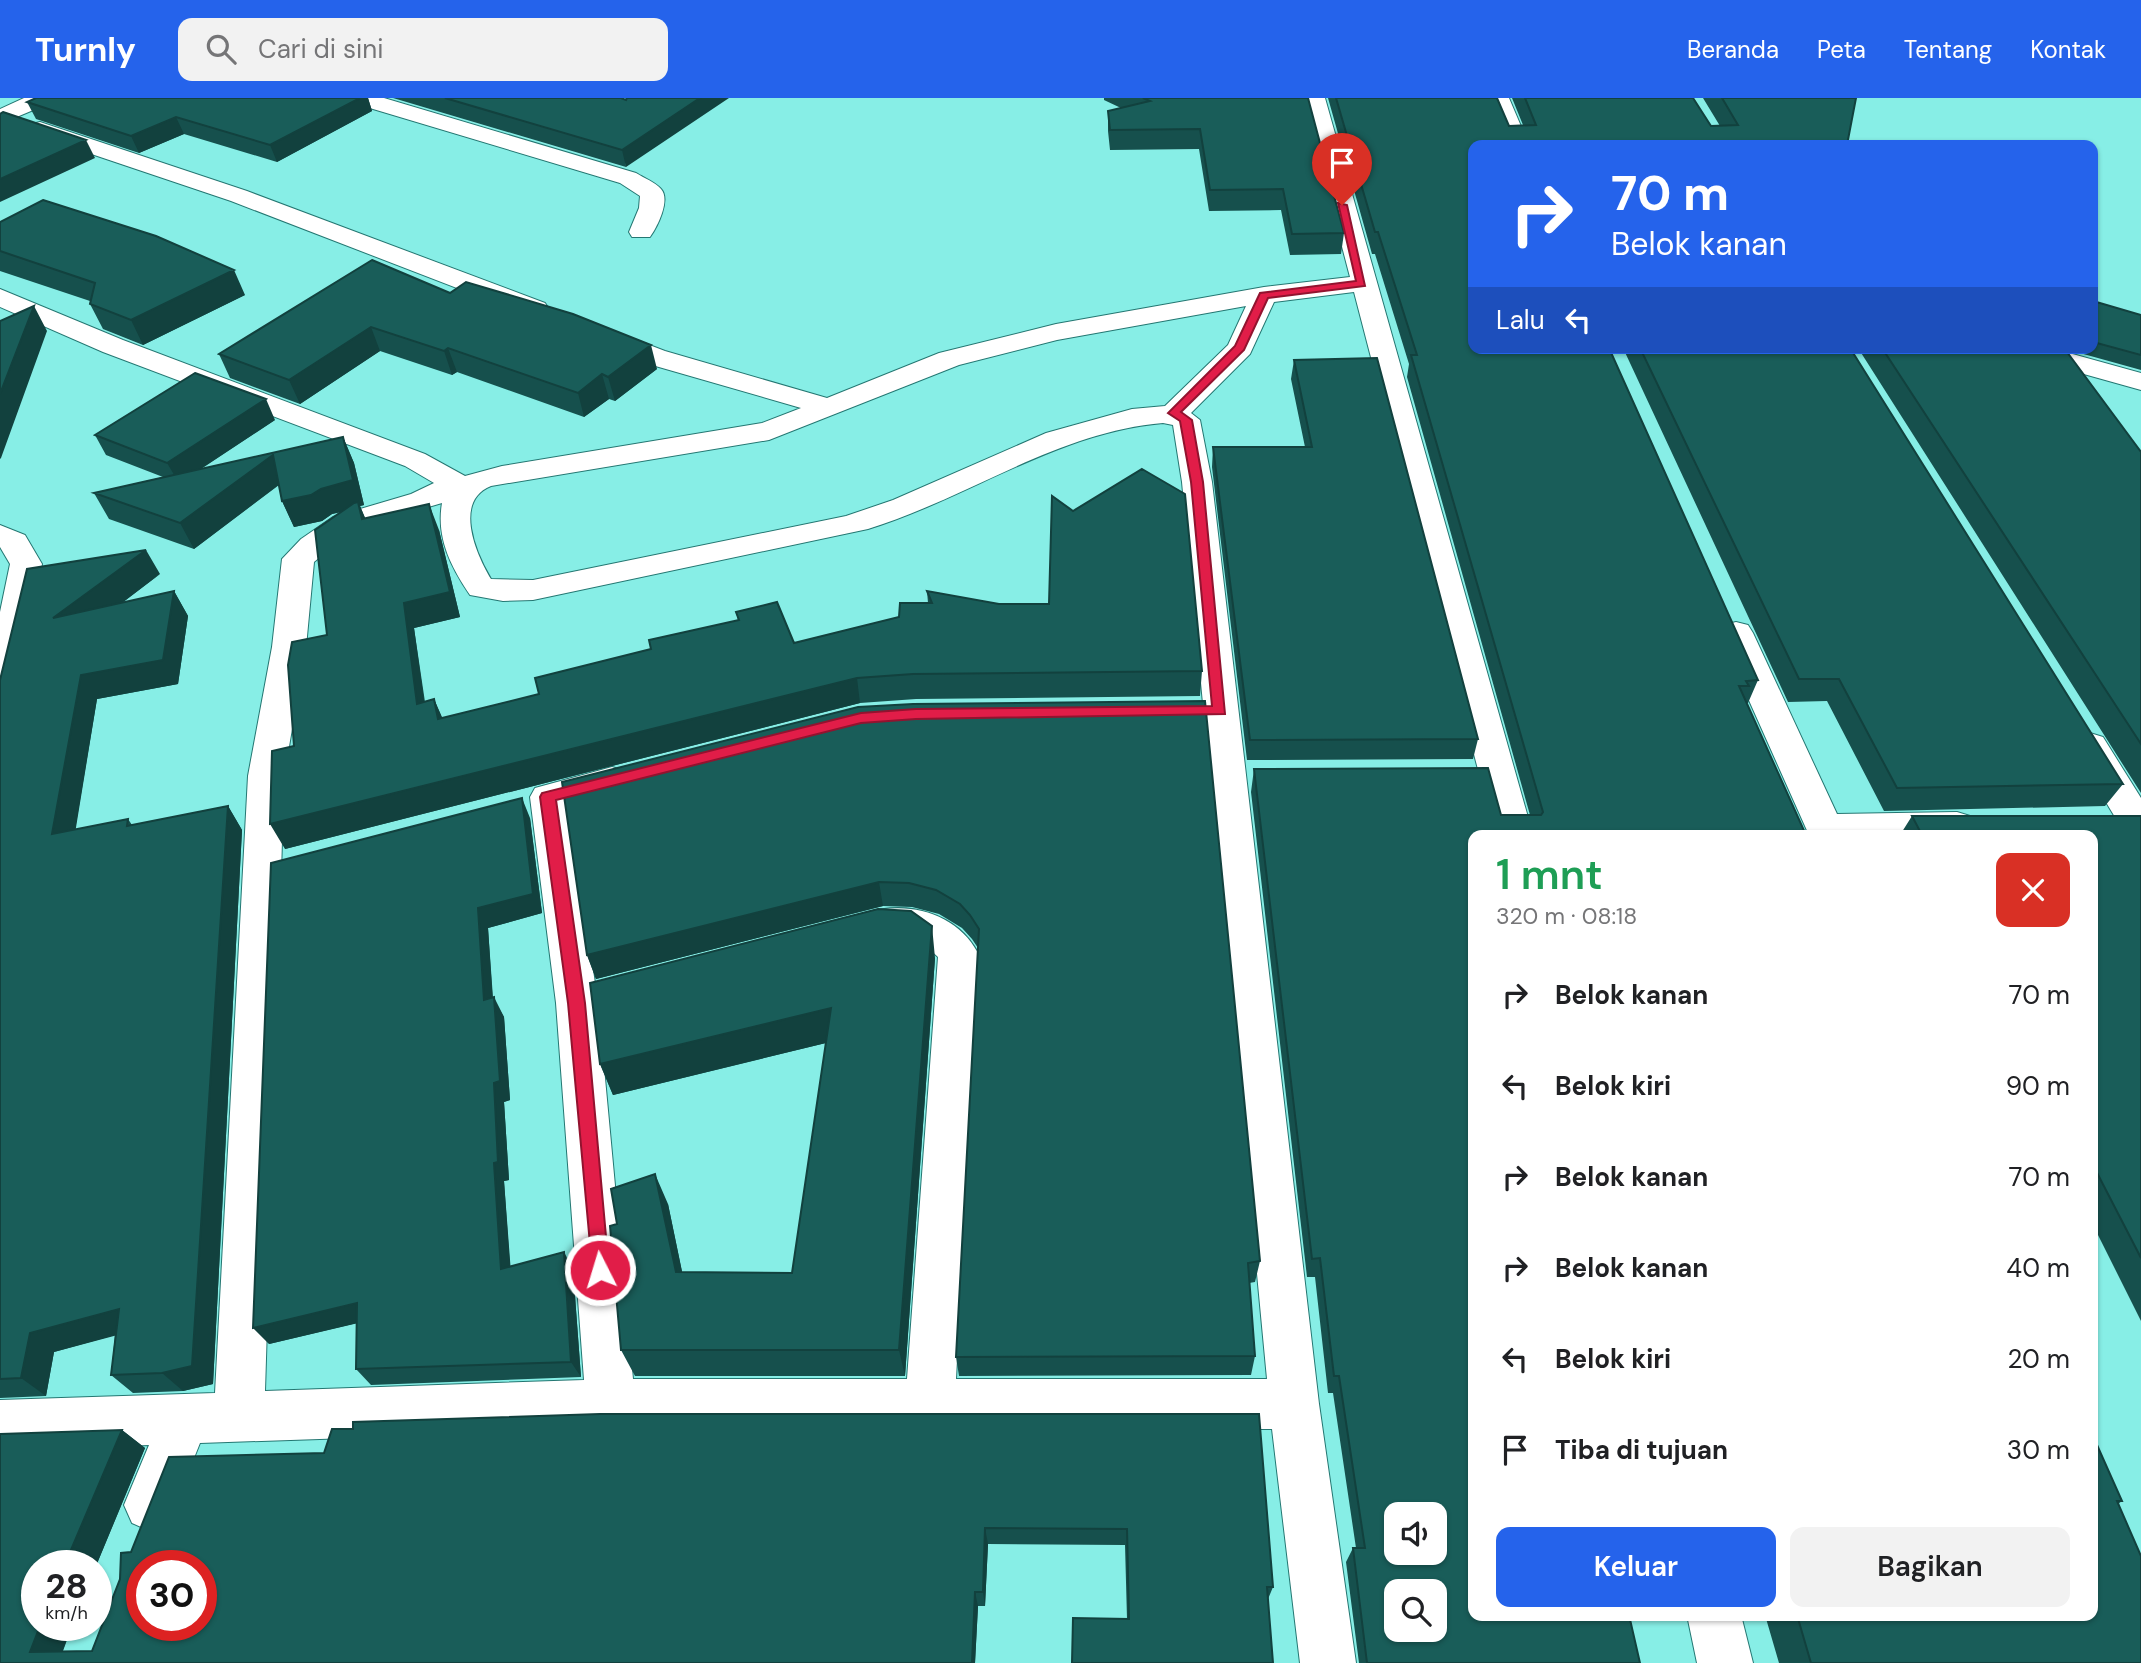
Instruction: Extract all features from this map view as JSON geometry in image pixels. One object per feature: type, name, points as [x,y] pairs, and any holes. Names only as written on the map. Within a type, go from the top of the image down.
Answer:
[{"type":"street","points":[[1,116],[42,98]]},
{"type":"street","points":[[361,98],[628,178],[652,193],[651,208],[641,232]]},
{"type":"street","points":[[1314,98],[1362,284],[1500,775],[1513,830]]},
{"type":"street","points":[[1498,98],[1516,140]]},
{"type":"street","points":[[1,116],[239,196],[557,317]]},
{"type":"street","points":[[239,1414],[277,867],[265,776],[289,647],[298,559],[323,536],[361,516],[418,504],[458,487],[502,475],[769,431],[949,359],[1069,330],[1264,295],[1362,284]]},
{"type":"street","points":[[1174,413],[1240,348],[1264,295]]},
{"type":"street","points":[[0,297],[114,346],[415,460],[458,487]]},
{"type":"street","points":[[582,327],[655,356],[827,407]]},
{"type":"street","points":[[2055,354],[2083,391]]},
{"type":"street","points":[[2057,354],[2141,382]]},
{"type":"street","points":[[458,487],[453,512],[466,568],[481,588],[503,591],[533,590],[857,525],[925,497],[962,478],[1068,436],[1153,413],[1174,413],[1186,420],[1197,482],[1206,711],[1226,776],[1294,1404],[1328,1663]]},
{"type":"street","points":[[0,535],[15,542],[26,564],[0,695]]},
{"type":"street","points":[[1721,602],[1826,830]]},
{"type":"street","points":[[2073,719],[2139,822]]},
{"type":"street","points":[[611,1404],[577,1003],[534,800],[652,770]]},
{"type":"street","points":[[1459,776],[1500,775]]},
{"type":"street","points":[[1226,776],[1267,776]]},
{"type":"street","points":[[2096,822],[2139,822]]},
{"type":"street","points":[[1873,830],[1988,825]]},
{"type":"street","points":[[843,934],[883,924],[906,922],[930,928],[950,942],[958,954],[930,1403]]},
{"type":"street","points":[[577,1003],[617,993]]},
{"type":"street","points":[[0,1425],[239,1414],[611,1404],[1294,1404]]},
{"type":"street","points":[[133,1547],[185,1418]]},
{"type":"street","points":[[1715,1621],[1725,1663]]},
{"type":"building","points":[[36,98],[360,98],[270,145],[176,117],[131,136],[27,102]]},
{"type":"building","points":[[445,98],[626,100],[700,98],[622,150]]},
{"type":"building","points":[[1143,98],[1308,98],[1344,233],[1292,234],[1283,189],[1210,190],[1200,129],[1110,130],[1108,111],[1150,101]]},
{"type":"building","points":[[1336,98],[1497,98],[1509,126],[1536,125],[1525,98],[1693,98],[1711,126],[1738,125],[1722,98],[1856,98],[1848,140],[1468,140],[1468,354],[1612,354],[1758,680],[1746,681],[1749,686],[1739,686],[1804,830],[1468,830],[1468,1621],[1630,1621],[1640,1663],[1367,1663],[1353,1548],[1365,1548],[1339,1376],[1334,1376],[1320,1258],[1312,1259],[1254,769],[1488,768],[1501,815],[1541,815],[1543,812],[1411,355],[1417,355],[1378,232],[1375,232]]},
{"type":"building","points":[[3,112],[86,140],[0,179],[0,114]]},
{"type":"building","points":[[43,200],[156,236],[234,270],[131,320],[90,304],[95,283],[0,251],[0,222]]},
{"type":"building","points":[[372,260],[450,293],[466,282],[573,314],[651,345],[608,377],[602,374],[578,393],[448,348],[444,351],[371,327],[289,380],[219,354]]},
{"type":"building","points":[[2098,302],[2141,315],[2141,355],[2098,343]]},
{"type":"building","points":[[34,306],[0,394],[0,321]]},
{"type":"building","points":[[1643,354],[1854,354],[2123,784],[1897,788],[1839,679],[1799,679]]},
{"type":"building","points":[[1886,354],[2068,354],[2141,452],[2141,744]]},
{"type":"building","points":[[1377,358],[1478,739],[1250,740],[1213,447],[1312,447],[1294,360]]},
{"type":"building","points":[[195,373],[266,399],[167,463],[95,435]]},
{"type":"building","points":[[343,437],[353,480],[321,489],[311,495],[282,501],[273,455],[180,523],[94,493]]},
{"type":"building","points":[[1142,469],[1185,494],[1202,671],[913,674],[857,678],[270,824],[272,751],[294,746],[288,665],[292,642],[327,635],[315,530],[354,503],[358,502],[362,519],[429,504],[450,592],[404,603],[417,704],[434,699],[438,719],[539,694],[535,678],[651,649],[649,640],[739,620],[736,612],[777,602],[794,643],[899,617],[900,603],[932,603],[927,591],[999,604],[1049,604],[1052,496],[1073,511]]},
{"type":"building","points":[[146,550],[53,618],[174,591],[163,660],[81,675],[52,834],[128,819],[127,826],[228,806],[192,1366],[162,1373],[111,1375],[119,1309],[30,1333],[21,1378],[0,1379],[0,680],[27,569]]},
{"type":"building","points":[[1205,701],[1260,1261],[1248,1263],[1255,1356],[956,1357],[979,929],[970,915],[960,904],[936,890],[909,883],[879,882],[587,955],[562,782],[858,707]]},
{"type":"building","points":[[522,798],[533,894],[478,908],[484,1000],[494,997],[500,1081],[494,1083],[498,1162],[494,1163],[501,1269],[564,1252],[571,1362],[356,1369],[357,1303],[253,1328],[271,863]]},
{"type":"building","points":[[1912,816],[2141,816],[2141,1258],[2098,1175],[2098,830],[1919,830]]},
{"type":"building","points":[[878,909],[911,911],[932,926],[899,1350],[621,1350],[610,1226],[617,1224],[611,1189],[655,1174],[676,1272],[792,1273],[831,1008],[600,1064],[590,983]]},
{"type":"building","points":[[600,1414],[1259,1414],[1273,1587],[1267,1587],[1273,1663],[1072,1663],[1073,1618],[1129,1619],[1127,1529],[985,1528],[983,1592],[975,1592],[972,1663],[0,1663],[0,1434],[122,1430],[71,1550],[21,1550],[21,1641],[34,1641],[30,1652],[92,1651],[96,1641],[112,1641],[112,1600],[120,1579],[121,1553],[126,1552],[126,1641],[217,1641],[217,1550],[132,1550],[169,1457],[324,1453],[332,1429],[353,1429],[353,1422]]},
{"type":"building","points":[[2098,1447],[2122,1501],[2117,1501],[2141,1556],[2141,1663],[1811,1663],[1799,1621],[2098,1621]]},
{"type":"route","points":[[600,1270],[577,1003],[548,797],[861,718],[916,714],[1219,710],[1197,482],[1186,420],[1174,413],[1240,348],[1264,295],[1362,284],[1342,205]]}]
